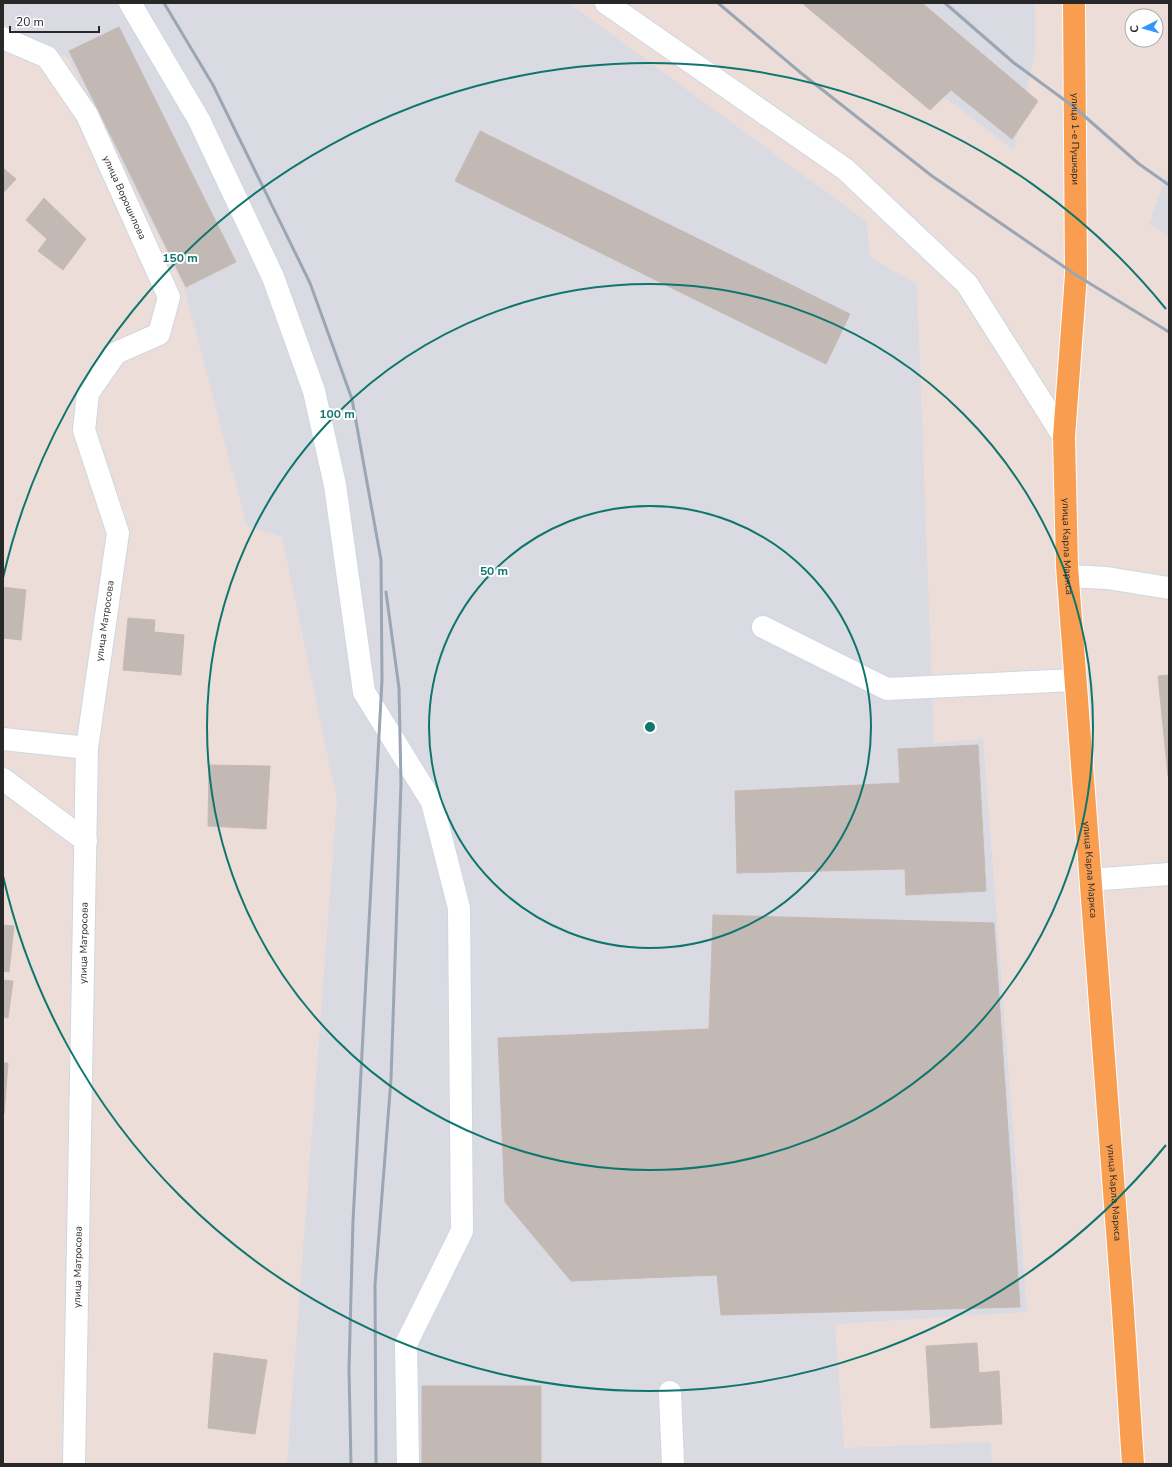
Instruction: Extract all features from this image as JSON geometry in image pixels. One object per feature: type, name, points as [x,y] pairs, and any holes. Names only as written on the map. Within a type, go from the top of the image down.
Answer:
[{"type":"main road","name":"улица 1-е Пушкари","points":[[1074,3],[1076,275]]},
{"type":"main road","name":"улица Карла Маркса","points":[[1076,275],[1064,437],[1068,576],[1133,1464]]},
{"type":"street","points":[[130,3],[199,120],[273,277],[316,398],[335,485],[364,692],[432,802],[458,908],[462,1232],[406,1344],[408,1464]]},
{"type":"street","points":[[606,3],[845,169],[968,284],[1064,437]]},
{"type":"street","name":"улица Ворошилова","points":[[3,38],[47,57],[87,115],[169,297],[159,334],[116,353],[88,393],[84,430]]},
{"type":"street","name":"улица Матросова","points":[[74,1464],[87,748],[118,533],[84,430]]},
{"type":"street","points":[[1068,576],[1107,578],[1169,588]]},
{"type":"street","points":[[763,627],[887,689],[1075,680]]},
{"type":"street","points":[[3,739],[87,748]]},
{"type":"street","points":[[3,779],[86,841]]},
{"type":"street","points":[[1090,880],[1169,874]]},
{"type":"street","points":[[670,1392],[673,1464]]},
{"type":"shaded area","points":[[3,3],[569,3],[867,222],[870,257],[917,285],[934,743],[983,739],[1027,1312],[835,1324],[844,1448],[991,1442],[992,1464],[287,1464],[337,800],[282,537],[247,526],[184,287],[68,58],[3,24]]},
{"type":"shaded area","points":[[820,3],[1035,3],[1035,52],[1014,150]]},
{"type":"shaded area","points":[[1169,170],[1169,235],[1149,224]]},
{"type":"building","points":[[802,3],[922,3],[1038,101],[1012,139],[951,90],[930,110]]},
{"type":"building","points":[[119,27],[236,262],[186,287],[69,51]]},
{"type":"building","points":[[480,131],[850,314],[826,364],[455,181]]},
{"type":"building","points":[[3,168],[16,179],[3,193]]},
{"type":"building","points":[[44,198],[86,239],[63,270],[38,251],[47,239],[26,220]]},
{"type":"building","points":[[3,587],[26,590],[21,640],[3,638]]},
{"type":"building","points":[[128,618],[155,620],[154,632],[184,635],[181,675],[123,670]]},
{"type":"building","points":[[1169,675],[1169,775],[1168,776],[1158,676]]},
{"type":"building","points":[[978,745],[986,891],[906,895],[905,869],[737,873],[735,791],[900,783],[898,749]]},
{"type":"building","points":[[209,765],[270,766],[266,829],[208,826]]},
{"type":"building","points":[[713,915],[994,923],[1020,1307],[721,1315],[717,1275],[571,1281],[505,1202],[498,1038],[709,1029]]},
{"type":"building","points":[[3,925],[14,926],[9,972],[3,971]]},
{"type":"building","points":[[3,980],[13,981],[8,1018],[3,1017]]},
{"type":"building","points":[[3,1063],[8,1063],[4,1114],[3,1114]]},
{"type":"building","points":[[977,1343],[979,1373],[999,1371],[1002,1424],[931,1428],[926,1346]]},
{"type":"building","points":[[214,1353],[267,1360],[255,1434],[208,1428]]},
{"type":"building","points":[[422,1386],[541,1386],[541,1464],[422,1464]]},
{"type":"railway","points":[[164,3],[213,85],[310,283],[352,399],[381,560],[382,680],[353,1221],[349,1369],[351,1464]]},
{"type":"railway","points":[[718,3],[801,73],[932,176],[1076,275],[1169,332]]},
{"type":"railway","points":[[945,3],[1014,63],[1074,107],[1139,164],[1169,185]]},
{"type":"railway","points":[[376,1464],[375,1285],[391,1079],[401,783],[399,688],[386,592]]}]
